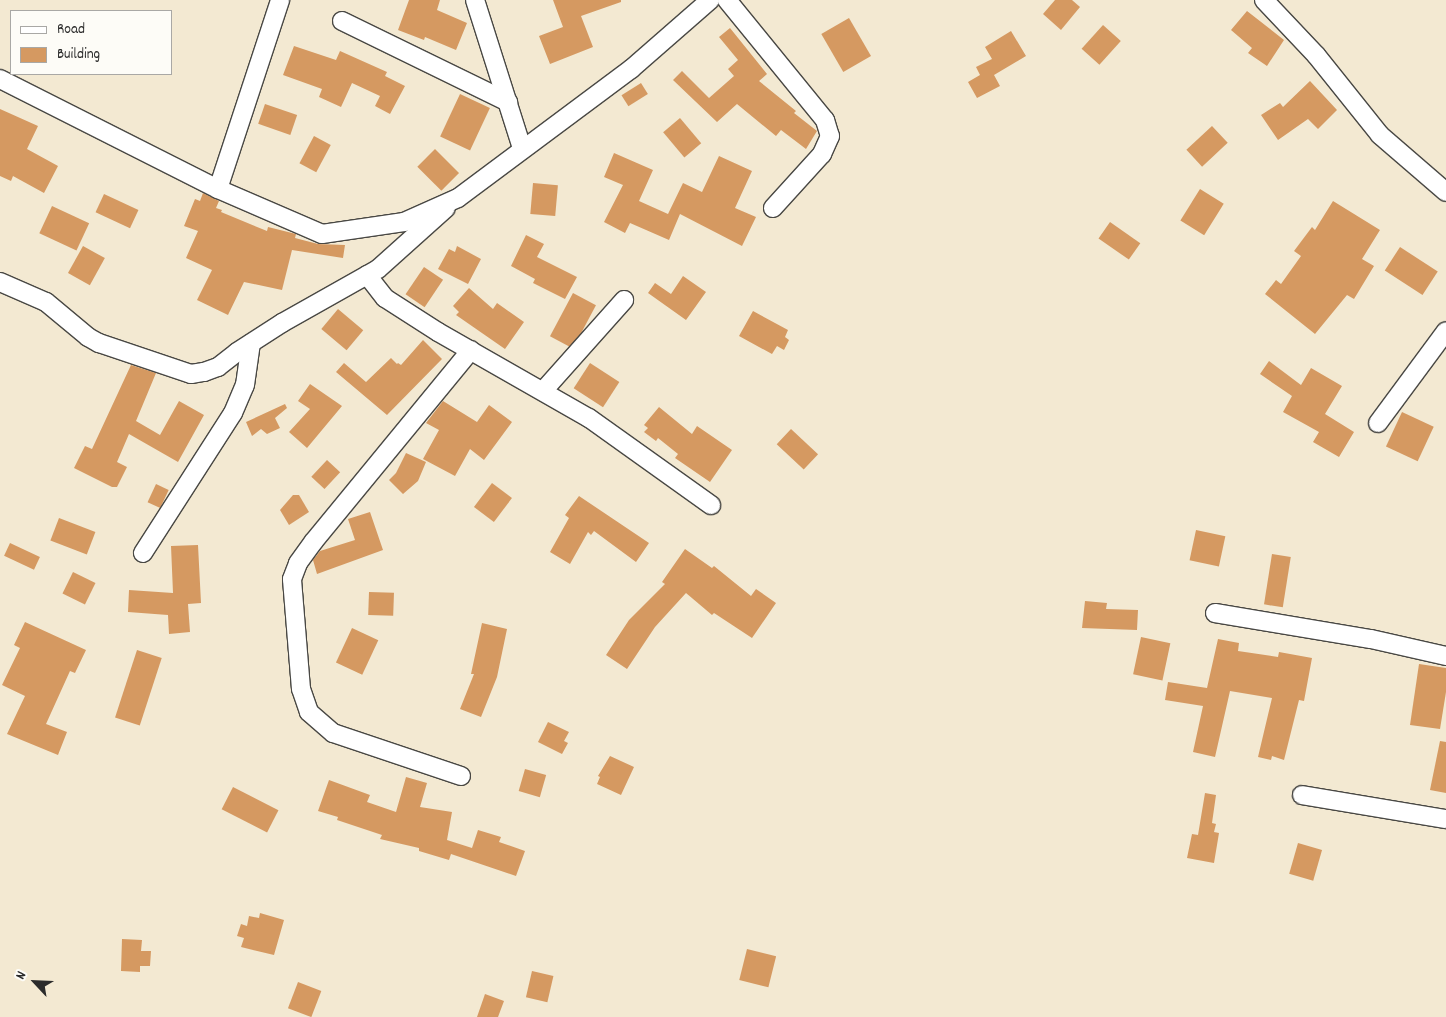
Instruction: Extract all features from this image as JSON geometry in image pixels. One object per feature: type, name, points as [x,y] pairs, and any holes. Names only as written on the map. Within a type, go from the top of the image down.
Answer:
[{"type":"street","points":[[218,189],[280,0]]},
{"type":"street","points":[[475,0],[522,148]]},
{"type":"street","points":[[0,282],[46,302],[88,337],[99,343],[191,374],[218,368],[251,343],[378,269],[458,198],[522,148],[631,69],[710,0]]},
{"type":"street","points":[[727,0],[826,120],[830,136],[822,154],[773,208]]},
{"type":"street","points":[[1264,0],[1316,55],[1380,135],[1446,192]]},
{"type":"street","points":[[342,20],[508,102]]},
{"type":"street","points":[[0,79],[218,189],[322,234],[404,222],[458,198]]},
{"type":"street","points":[[368,275],[386,298],[471,350],[589,418],[711,505]]},
{"type":"street","points":[[543,391],[624,300]]},
{"type":"street","points":[[1378,423],[1446,332]]},
{"type":"street","points":[[142,553],[233,412],[245,385],[251,343]]},
{"type":"street","points":[[461,776],[334,733],[309,712],[301,689],[292,579],[298,563],[314,541],[471,350]]},
{"type":"street","points":[[1215,613],[1371,639],[1446,656]]},
{"type":"street","points":[[1302,795],[1446,819]]},
{"type":"building","points":[[409,0],[440,0],[437,10],[467,23],[456,50],[425,37],[424,40],[398,30]]},
{"type":"building","points":[[553,0],[621,0],[621,2],[581,16],[593,47],[550,64],[539,36],[563,27]]},
{"type":"building","points":[[1055,0],[1072,0],[1080,7],[1061,30],[1043,14]]},
{"type":"building","points":[[1247,11],[1284,40],[1267,66],[1248,53],[1252,48],[1231,30]]},
{"type":"building","points":[[849,18],[871,56],[843,72],[821,34]]},
{"type":"building","points":[[1103,25],[1121,41],[1099,65],[1082,49]]},
{"type":"building","points":[[730,28],[767,74],[759,81],[817,131],[806,149],[781,130],[776,136],[737,104],[717,122],[673,80],[682,71],[709,98],[734,76],[728,69],[738,60],[719,37]]},
{"type":"building","points":[[1011,31],[1026,56],[994,75],[1000,86],[977,98],[968,82],[980,75],[976,67],[992,59],[985,47]]},
{"type":"building","points":[[294,46],[336,60],[340,51],[387,72],[385,76],[405,86],[390,114],[375,106],[380,96],[352,83],[341,107],[319,97],[322,89],[283,75]]},
{"type":"building","points":[[1310,81],[1337,110],[1318,129],[1308,119],[1278,140],[1261,115],[1280,103],[1283,107]]},
{"type":"building","points":[[641,83],[648,94],[628,106],[621,95]]},
{"type":"building","points":[[460,94],[490,108],[470,151],[440,137]]},
{"type":"building","points":[[265,104],[297,115],[290,135],[258,124]]},
{"type":"building","points":[[0,109],[38,126],[27,149],[58,166],[44,193],[13,176],[11,181],[0,176]]},
{"type":"building","points":[[680,118],[701,143],[684,157],[663,132]]},
{"type":"building","points":[[1212,126],[1228,143],[1202,167],[1186,150]]},
{"type":"building","points":[[314,136],[331,145],[316,172],[299,163]]},
{"type":"building","points":[[435,149],[459,173],[441,191],[417,167]]},
{"type":"building","points":[[614,153],[653,170],[639,201],[668,214],[683,183],[702,192],[719,156],[752,171],[735,208],[756,217],[742,246],[680,214],[669,240],[630,223],[625,233],[604,222],[623,185],[604,177]]},
{"type":"building","points":[[533,183],[558,185],[555,216],[530,214]]},
{"type":"building","points":[[1200,189],[1224,204],[1204,235],[1180,220]]},
{"type":"building","points":[[203,193],[219,201],[216,208],[222,210],[221,212],[267,231],[268,227],[296,234],[295,238],[318,244],[345,245],[343,258],[292,250],[282,290],[244,282],[228,315],[197,300],[212,270],[186,258],[198,231],[184,226],[195,199],[200,201]]},
{"type":"building","points":[[104,194],[138,210],[130,228],[96,212]]},
{"type":"building","points":[[1333,201],[1380,230],[1362,259],[1374,266],[1354,299],[1347,295],[1315,334],[1265,294],[1276,280],[1281,284],[1301,256],[1294,251],[1312,227],[1315,230]]},
{"type":"building","points":[[52,206],[89,223],[76,251],[39,233]]},
{"type":"building","points":[[1110,222],[1140,243],[1129,260],[1099,238]]},
{"type":"building","points":[[526,235],[544,244],[537,257],[577,277],[565,299],[533,283],[535,279],[511,266]]},
{"type":"building","points":[[83,246],[105,258],[90,285],[68,273]]},
{"type":"building","points":[[457,246],[481,259],[468,284],[438,269],[449,249],[455,252]]},
{"type":"building","points":[[1400,247],[1438,272],[1422,295],[1385,270]]},
{"type":"building","points":[[424,267],[443,280],[425,307],[406,294]]},
{"type":"building","points":[[683,276],[706,292],[686,320],[648,293],[655,283],[671,294]]},
{"type":"building","points":[[469,288],[493,309],[497,303],[524,322],[505,349],[456,315],[459,312],[453,306]]},
{"type":"building","points":[[573,293],[596,305],[573,348],[550,336]]},
{"type":"building","points":[[338,309],[363,330],[347,350],[321,329]]},
{"type":"building","points":[[753,311],[788,330],[785,337],[789,340],[784,350],[777,346],[772,354],[739,336]]},
{"type":"building","points":[[423,340],[442,359],[387,415],[336,372],[344,363],[366,382],[391,358],[401,365]]},
{"type":"building","points":[[1269,361],[1301,385],[1311,368],[1342,386],[1325,414],[1354,432],[1339,457],[1313,442],[1319,432],[1283,412],[1292,396],[1260,374]]},
{"type":"building","points":[[590,363],[619,382],[603,407],[574,388]]},
{"type":"building","points":[[131,365],[156,373],[136,421],[160,435],[179,401],[204,415],[178,462],[129,434],[117,462],[127,467],[117,487],[112,487],[74,468],[85,446],[92,449]]},
{"type":"building","points":[[310,384],[342,406],[307,448],[289,432],[310,409],[298,401]]},
{"type":"building","points":[[443,401],[477,422],[489,405],[512,422],[484,460],[470,449],[455,476],[423,459],[439,430],[426,423]]},
{"type":"building","points":[[285,404],[287,408],[275,418],[280,428],[267,434],[261,429],[252,436],[246,422]]},
{"type":"building","points":[[659,407],[692,434],[697,426],[732,450],[710,482],[675,458],[678,454],[658,438],[656,441],[644,432],[648,428],[644,425]]},
{"type":"building","points":[[1402,412],[1434,427],[1418,461],[1386,446]]},
{"type":"building","points":[[791,429],[818,454],[804,470],[777,444]]},
{"type":"building","points":[[406,453],[426,462],[418,481],[403,494],[389,480],[396,473]]},
{"type":"building","points":[[327,460],[340,472],[324,489],[311,477]]},
{"type":"building","points":[[492,483],[512,498],[494,522],[474,507]]},
{"type":"building","points":[[156,484],[169,490],[160,508],[148,502]]},
{"type":"building","points":[[293,495],[299,495],[309,512],[289,525],[280,510]]},
{"type":"building","points":[[579,496],[649,543],[636,562],[594,531],[591,535],[588,532],[570,564],[550,552],[569,518],[565,515]]},
{"type":"building","points":[[370,512],[383,550],[317,574],[313,560],[320,551],[355,540],[348,519]]},
{"type":"building","points":[[59,518],[95,532],[87,554],[50,540]]},
{"type":"building","points":[[1196,530],[1225,536],[1219,567],[1190,560]]},
{"type":"building","points":[[10,543],[40,557],[34,570],[4,556]]},
{"type":"building","points":[[198,545],[201,603],[188,604],[190,632],[169,634],[168,615],[128,612],[129,590],[173,593],[171,546]]},
{"type":"building","points":[[685,549],[712,568],[714,566],[751,596],[756,589],[776,603],[752,638],[714,613],[712,615],[686,593],[655,627],[627,669],[606,655],[629,620],[665,584],[662,582]]},
{"type":"building","points":[[1272,554],[1291,557],[1283,607],[1264,604]]},
{"type":"building","points":[[73,572],[95,583],[85,605],[62,594]]},
{"type":"building","points":[[369,592],[394,593],[393,616],[368,615]]},
{"type":"building","points":[[1085,601],[1107,603],[1106,609],[1138,610],[1137,630],[1082,628]]},
{"type":"building","points":[[25,622],[86,650],[75,673],[70,671],[46,724],[67,732],[58,755],[7,734],[25,696],[2,685],[20,648],[14,645]]},
{"type":"building","points":[[482,623],[507,629],[497,677],[481,717],[460,709],[474,674],[471,674]]},
{"type":"building","points":[[352,628],[378,640],[362,675],[336,662]]},
{"type":"building","points":[[1141,637],[1170,643],[1162,680],[1133,674]]},
{"type":"building","points":[[1218,639],[1239,643],[1238,651],[1278,657],[1279,652],[1312,658],[1304,701],[1299,700],[1284,760],[1272,756],[1271,760],[1258,757],[1272,698],[1230,691],[1215,757],[1193,752],[1203,706],[1165,700],[1168,682],[1207,688]]},
{"type":"building","points":[[137,650],[162,658],[140,726],[115,718]]},
{"type":"building","points":[[1419,664],[1446,668],[1446,692],[1440,729],[1410,725]]},
{"type":"building","points":[[548,722],[569,732],[564,741],[568,743],[562,754],[538,742]]},
{"type":"building","points":[[1440,741],[1446,742],[1446,793],[1430,790]]},
{"type":"building","points":[[610,756],[634,767],[621,795],[597,784],[600,777],[598,776]]},
{"type":"building","points":[[525,769],[546,775],[540,797],[519,791]]},
{"type":"building","points":[[406,777],[427,783],[420,807],[452,812],[447,840],[472,848],[478,830],[501,837],[499,842],[525,851],[516,876],[451,854],[449,860],[419,851],[419,848],[380,839],[382,835],[337,820],[338,817],[318,811],[329,780],[370,795],[367,802],[396,812]]},
{"type":"building","points":[[233,787],[278,810],[267,832],[222,809]]},
{"type":"building","points":[[1205,793],[1216,795],[1212,823],[1216,824],[1214,832],[1219,833],[1214,863],[1187,858],[1192,834],[1198,835]]},
{"type":"building","points":[[1298,843],[1322,850],[1313,881],[1289,874]]},
{"type":"building","points":[[260,913],[284,920],[274,955],[241,947],[244,938],[237,936],[241,924],[247,926],[249,916],[259,918]]},
{"type":"building","points":[[122,939],[142,940],[141,951],[151,951],[150,966],[140,966],[140,972],[121,971]]},
{"type":"building","points":[[747,949],[776,956],[768,987],[739,980]]},
{"type":"building","points":[[532,971],[553,976],[547,1002],[526,997]]},
{"type":"building","points":[[298,982],[321,991],[311,1017],[288,1008]]},
{"type":"building","points":[[485,994],[504,1001],[498,1017],[477,1017]]}]
